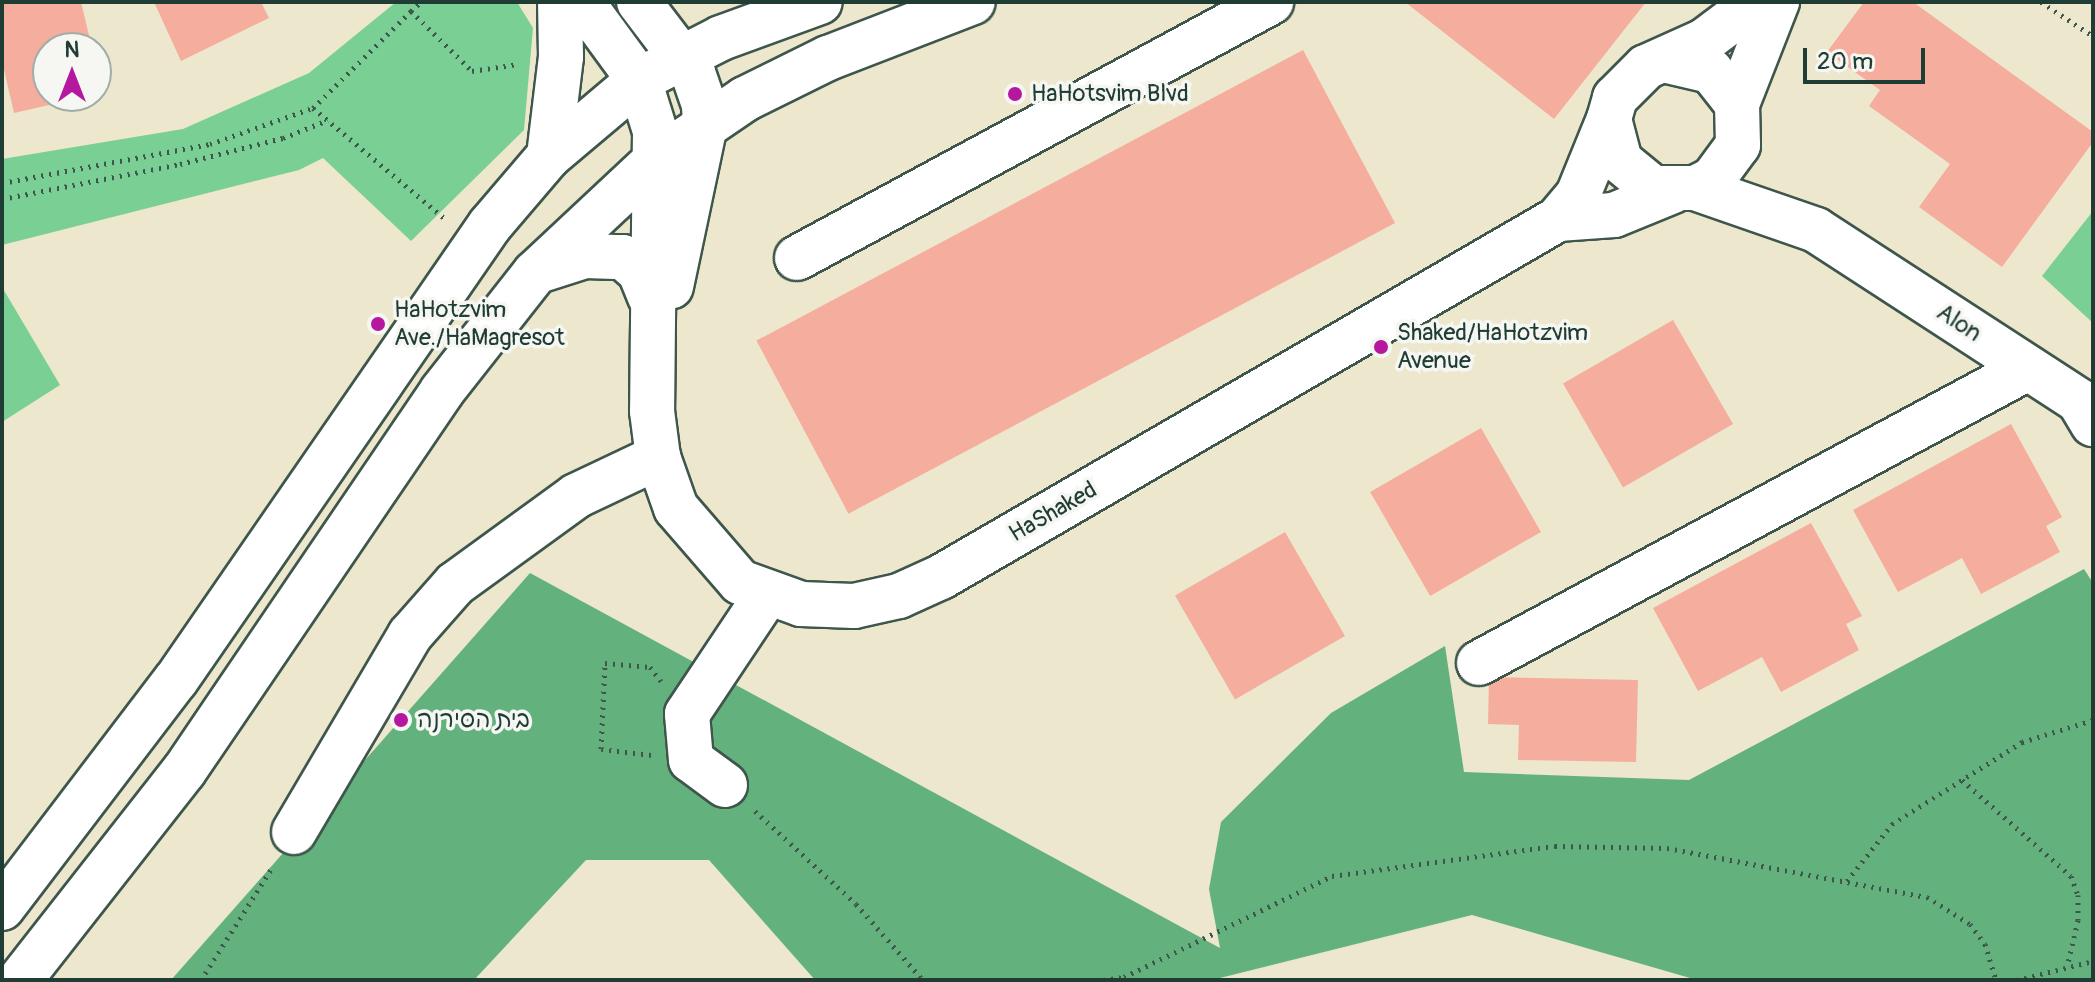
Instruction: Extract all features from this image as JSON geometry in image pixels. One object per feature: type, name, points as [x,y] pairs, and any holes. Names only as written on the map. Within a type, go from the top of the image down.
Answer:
[{"type":"street","points":[[549,156],[561,57],[560,2]]},
{"type":"street","name":"HaShaked","points":[[582,2],[639,80],[651,110],[657,159],[650,297],[654,366],[652,411],[658,457],[676,508],[706,547],[740,582],[801,604],[854,606],[899,596],[941,577],[1558,219],[1578,195],[1609,119]]},
{"type":"street","points":[[639,2],[682,57],[700,88],[705,125]]},
{"type":"street","points":[[2,908],[176,680],[476,244],[549,156],[639,80],[682,57],[820,2]]},
{"type":"street","points":[[20,980],[184,771],[442,391],[535,273],[657,159],[705,125],[828,58],[973,2]]},
{"type":"street","points":[[797,258],[1271,2]]},
{"type":"street","points":[[1756,2],[1668,61],[1628,80],[1609,119],[1611,141],[1634,178],[1684,190],[1728,164],[1739,114],[1777,2]]},
{"type":"street","points":[[1668,61],[1711,71],[1739,114]]},
{"type":"street","name":"Alon","points":[[1739,114],[1762,173],[1816,230],[2079,401],[2093,424]]},
{"type":"street","name":"HaShaked","points":[[654,366],[705,125]]},
{"type":"street","name":"HaShaked","points":[[1558,219],[1614,215],[1684,190]]},
{"type":"street","name":"Alon","points":[[1684,190],[1816,230]]},
{"type":"street","points":[[535,273],[585,256],[623,257],[640,272],[650,297]]},
{"type":"street","points":[[1479,663],[2028,368]]},
{"type":"street","points":[[294,832],[410,635],[455,584],[576,496],[658,457]]},
{"type":"street","points":[[708,773],[687,714],[767,594]]},
{"type":"path","points":[[2,183],[210,144],[313,108],[421,2]]},
{"type":"path","points":[[2041,2],[2093,36]]},
{"type":"path","points":[[411,11],[472,71],[561,57]]},
{"type":"path","points":[[313,108],[476,244]]},
{"type":"path","points":[[2,199],[180,164],[283,138],[328,120]]},
{"type":"path","points":[[687,714],[650,667],[605,663],[601,749],[708,773],[856,904],[923,980]]},
{"type":"path","points":[[1847,881],[1892,824],[2022,742],[2093,720]]},
{"type":"path","points":[[1962,780],[2071,876],[2078,895],[2078,920],[2068,963]]},
{"type":"path","points":[[201,980],[294,832]]},
{"type":"path","points":[[1103,980],[1124,977],[1332,876],[1555,846],[1667,848],[1927,897],[1970,924],[1985,944],[1996,980]]},
{"type":"path","points":[[2017,980],[2068,963],[2093,961]]},
{"type":"green space","points":[[396,2],[517,2],[533,28],[524,130],[411,241],[323,158],[299,170],[2,245],[2,159],[183,129],[309,73]]},
{"type":"green space","points":[[2093,211],[2093,323],[2042,276]]},
{"type":"green space","points":[[2,287],[60,385],[2,422]]},
{"type":"green space","points":[[2084,569],[2093,583],[2093,980],[1697,980],[1472,915],[1212,980],[815,980],[709,860],[586,860],[474,980],[171,980],[530,573],[1220,948],[1209,889],[1221,822],[1331,713],[1445,646],[1464,772],[1689,780]]},
{"type":"building","points":[[2,2],[81,2],[88,32],[32,32],[32,109],[14,113],[2,61]]},
{"type":"building","points":[[154,2],[261,2],[269,18],[181,61]]},
{"type":"building","points":[[1405,2],[1646,2],[1554,119]]},
{"type":"building","points":[[1864,2],[1913,2],[2093,132],[2093,142],[2002,267],[1919,207],[1950,164],[1869,106],[1880,90],[1827,52]]},
{"type":"building","points":[[1303,50],[1395,223],[848,514],[756,341]]},
{"type":"building","points":[[1673,320],[1733,424],[1623,487],[1563,384]]},
{"type":"building","points":[[2011,424],[2062,517],[2046,526],[2060,552],[1981,594],[1962,558],[1898,592],[1853,510]]},
{"type":"building","points":[[1481,428],[1541,532],[1430,596],[1370,492]]},
{"type":"building","points":[[1811,523],[1862,616],[1846,624],[1859,650],[1781,692],[1762,657],[1698,691],[1653,608]]},
{"type":"building","points":[[1285,532],[1345,636],[1235,699],[1175,596]]},
{"type":"building","points":[[1489,677],[1638,680],[1636,762],[1518,760],[1519,725],[1488,724]]},
{"type":"place","name":"HaHotsvim Blvd","points":[[1015,94]]},
{"type":"place","name":"HaHotzvim Ave./HaMagresot","points":[[378,324]]},
{"type":"place","name":"Shaked/HaHotzvim Avenue","points":[[1381,347]]},
{"type":"place","name":"בית הסירנה","points":[[401,720]]}]
